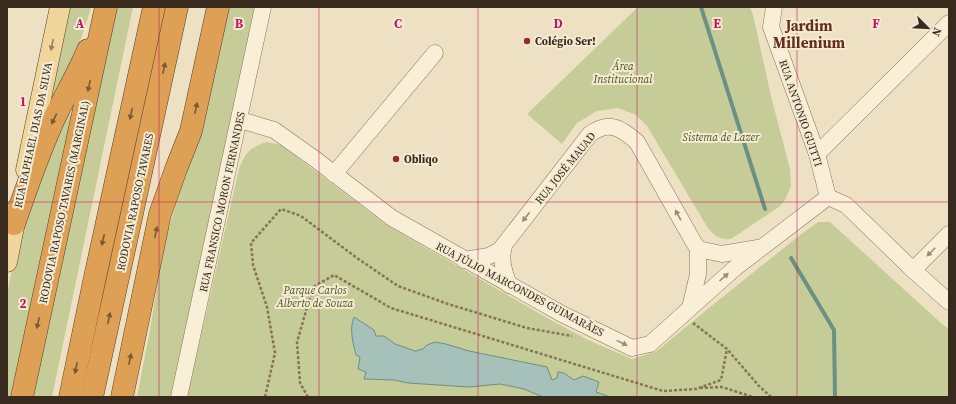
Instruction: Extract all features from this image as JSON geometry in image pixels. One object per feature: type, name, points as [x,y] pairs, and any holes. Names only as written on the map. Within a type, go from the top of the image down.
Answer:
[{"type":"highway","points":[[14,224],[42,146],[81,67],[103,7]]},
{"type":"highway","name":"RODOVIA RAPOSO TAVARES (MARGINAL)","points":[[22,397],[106,7]]},
{"type":"highway","name":"RODOVIA RAPOSO TAVARES","points":[[70,397],[154,7]]},
{"type":"highway","name":"RODOVIA RAPOSO TAVARES","points":[[92,397],[177,7]]},
{"type":"highway","points":[[212,36],[214,7]]},
{"type":"highway","points":[[122,396],[160,214],[191,132],[218,7]]},
{"type":"main road","name":"RUA RAPHAEL DIAS DA SILVA","points":[[7,262],[60,7]]},
{"type":"street","name":"RUA FRANSICO MORON FERNANDES","points":[[179,397],[240,120],[263,7]]},
{"type":"street","name":"RUA ANTONIO GUITTI","points":[[774,7],[771,27],[817,154],[828,197]]},
{"type":"street","points":[[817,154],[949,23]]},
{"type":"street","points":[[334,174],[435,53]]},
{"type":"street","name":"RUA JÚLIO MARCONDES GUIMARÃES","points":[[240,120],[274,130],[392,218],[562,314],[632,348],[650,344],[734,268],[828,197]]},
{"type":"street","name":"RUA JOSÉ MAUAD","points":[[464,260],[494,254],[504,246],[590,134],[598,128],[611,126],[624,132],[637,142],[698,249]]},
{"type":"street","points":[[828,197],[846,205],[949,302]]},
{"type":"street","points":[[914,270],[949,234]]},
{"type":"street","points":[[504,246],[502,251],[502,263],[509,285]]},
{"type":"street","points":[[686,312],[698,274],[698,249],[722,254],[761,247]]},
{"type":"path","points":[[265,397],[275,353],[267,307],[253,265],[251,243],[281,209],[301,216],[356,258],[398,286],[448,304],[527,328],[578,337]]},
{"type":"path","points":[[308,397],[300,383],[297,342],[313,286],[334,275],[391,308],[663,391],[722,387],[753,397]]},
{"type":"path","points":[[686,312],[727,349],[759,386],[771,397]]},
{"type":"path","points":[[696,389],[720,380],[727,349]]},
{"type":"green space","points":[[70,7],[91,7],[74,56],[49,101]]},
{"type":"green space","points":[[114,7],[133,7],[52,397],[30,397]]},
{"type":"green space","points":[[229,7],[255,7],[172,397],[137,397],[150,330],[163,248],[212,82]]},
{"type":"green space","name":"Sistema de Lazer","points":[[638,7],[750,7],[790,169],[791,186],[785,200],[779,207],[731,239],[719,238],[709,229],[647,126],[636,115],[618,108],[597,111],[577,123],[562,144],[527,114]]},
{"type":"green space","points":[[69,111],[71,116],[14,397],[7,397],[7,294],[27,196]]},
{"type":"green space","name":"Parque Carlos Alberto de Souza","points":[[267,142],[281,145],[385,224],[549,319],[586,339],[632,359],[657,351],[800,235],[818,222],[830,222],[949,329],[949,397],[187,397],[239,169],[249,151],[256,146]]},
{"type":"water","points":[[354,317],[374,330],[376,336],[384,336],[395,344],[415,351],[423,349],[427,345],[435,342],[469,351],[547,367],[552,380],[557,378],[558,372],[564,373],[574,380],[583,376],[599,382],[596,392],[610,397],[543,397],[524,389],[500,384],[469,387],[408,383],[394,380],[364,379],[366,372],[358,369],[360,357],[356,355],[353,341],[352,326]]},
{"type":"waterway","points":[[701,7],[765,209]]},
{"type":"waterway","points":[[791,258],[834,330],[835,397]]},
{"type":"place","name":"Colégio Ser!","points":[[527,41]]},
{"type":"place","name":"Obliqo","points":[[396,159]]},
{"type":"district","name":"Jardim Millenium","points":[[809,34]]},
{"type":"park label","name":"Área Institucional","points":[[623,72]]}]
